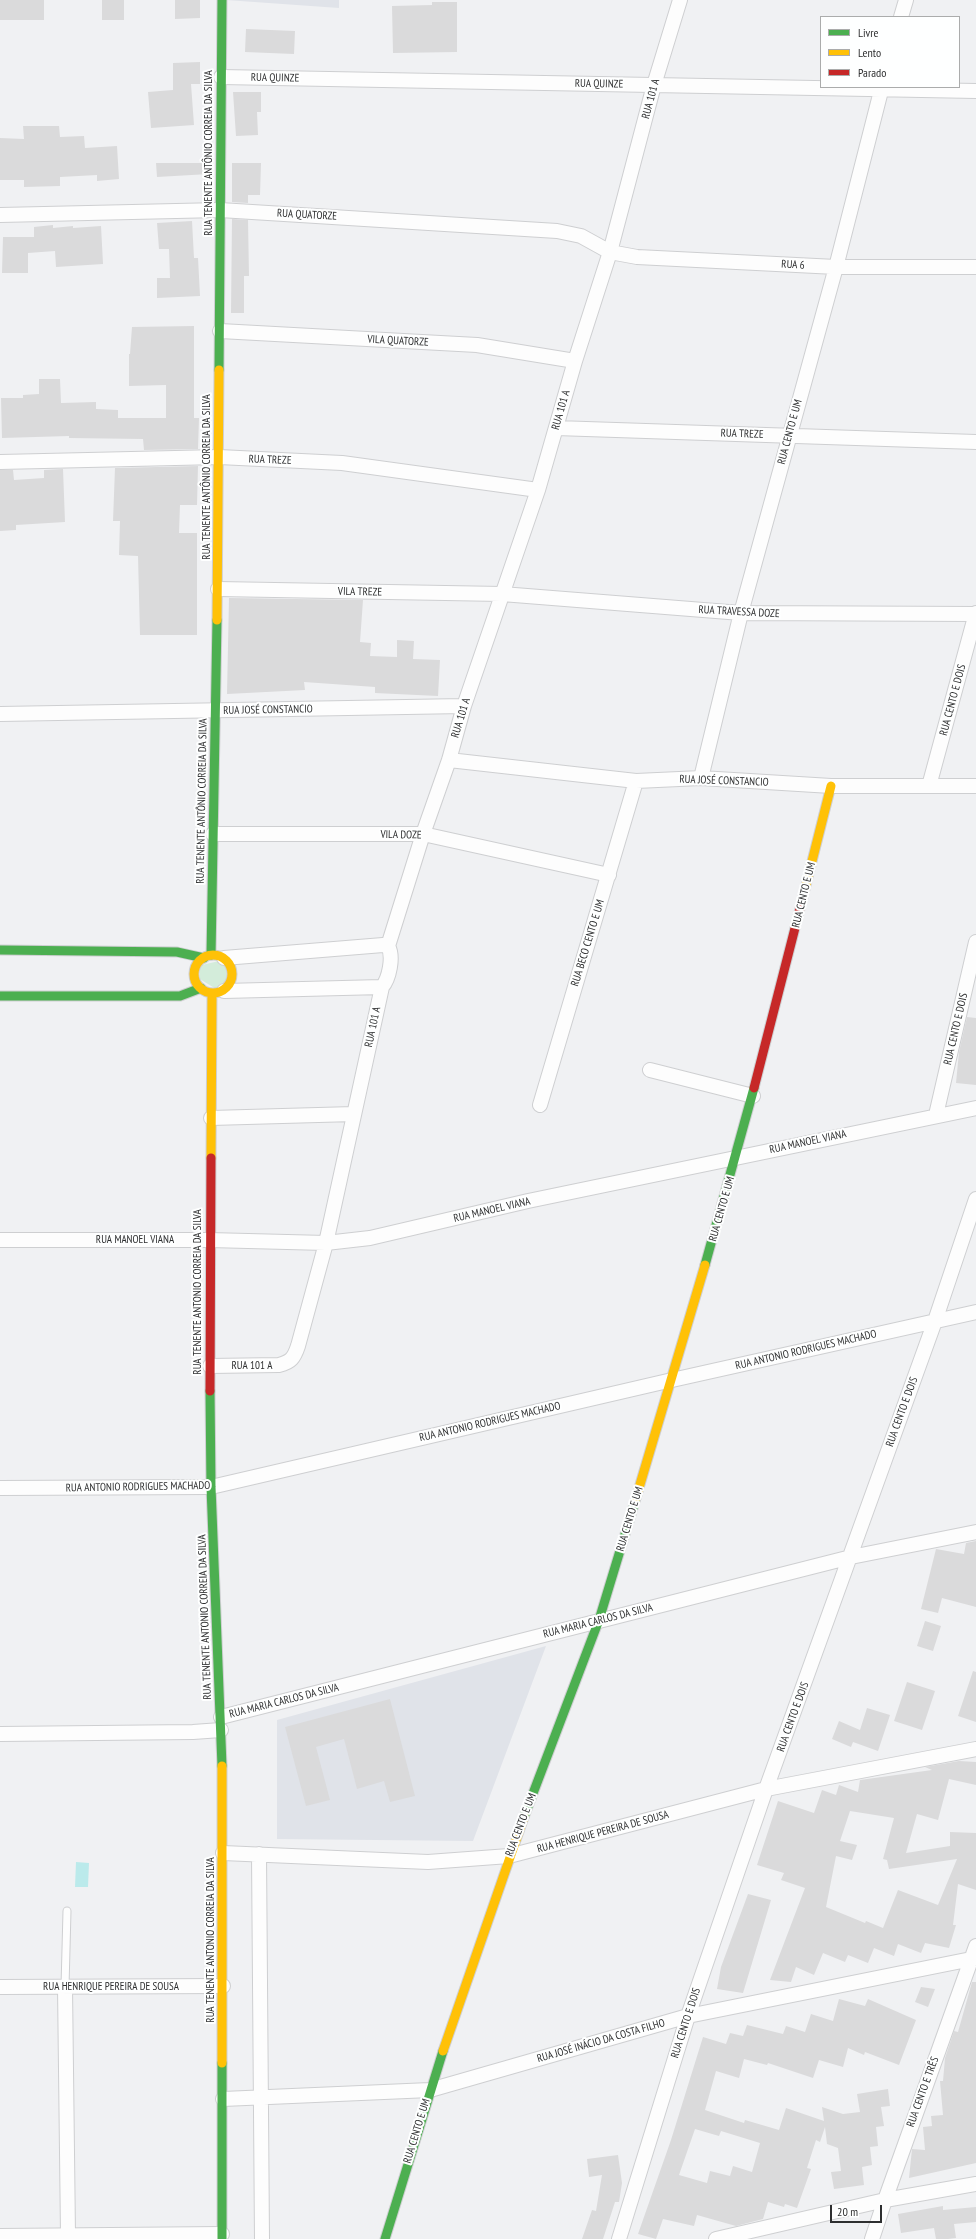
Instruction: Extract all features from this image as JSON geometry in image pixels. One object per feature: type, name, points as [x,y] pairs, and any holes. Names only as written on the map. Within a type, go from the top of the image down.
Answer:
[{"type":"main road","name":"RUA TENENTE ANTÔNIO CORREIA DA SILVA","points":[[213,957],[213,834],[218,589],[222,0]]},
{"type":"main road","name":"RUA CENTO E UM","points":[[385,2239],[430,2090],[509,1856],[599,1620],[672,1380],[753,1096],[831,786]]},
{"type":"main road","points":[[0,950],[177,952],[213,957],[231,968],[232,975],[218,992],[201,988],[180,996],[0,996]]},
{"type":"main road","points":[[201,988],[194,978],[196,965],[213,957]]},
{"type":"main road","name":"RUA TENENTE ANTONIO CORREIA DA SILVA","points":[[218,992],[211,1118],[209,1240],[211,1487],[221,1723],[223,1853],[222,2236]]},
{"type":"street","name":"RUA 101 A","points":[[210,1366],[279,1365],[289,1362],[294,1357],[326,1243],[382,987],[388,975],[391,955],[388,946],[422,834],[449,760],[464,706],[538,490],[575,361],[610,252],[654,85],[680,0]]},
{"type":"street","points":[[901,16],[906,0]]},
{"type":"street","name":"RUA QUINZE","points":[[221,77],[820,87]]},
{"type":"street","name":"RUA QUINZE","points":[[882,88],[976,91]]},
{"type":"street","name":"RUA CENTO E UM","points":[[700,778],[741,613],[836,267],[882,88]]},
{"type":"street","name":"RUA QUATORZE","points":[[0,215],[220,210],[557,231],[581,236],[610,252]]},
{"type":"street","name":"RUA 6","points":[[610,252],[636,257],[836,267],[976,267]]},
{"type":"street","name":"VILA QUATORZE","points":[[220,332],[477,345],[575,361]]},
{"type":"street","name":"RUA TREZE","points":[[556,428],[976,442]]},
{"type":"street","name":"RUA TREZE","points":[[0,462],[218,457],[342,463],[538,490]]},
{"type":"street","name":"VILA TREZE","points":[[218,589],[502,594]]},
{"type":"street","name":"RUA TRAVESSA DOZE","points":[[502,594],[741,613],[976,614]]},
{"type":"street","name":"RUA CENTO E DOIS","points":[[930,786],[976,614]]},
{"type":"street","name":"RUA JOSÉ CONSTANCIO","points":[[0,714],[464,706]]},
{"type":"street","name":"RUA JOSÉ CONSTANCIO","points":[[449,760],[636,781],[700,778],[831,786],[976,786]]},
{"type":"street","name":"RUA BECO CENTO E UM","points":[[540,1105],[636,781]]},
{"type":"street","name":"VILA DOZE","points":[[213,834],[422,834],[608,875]]},
{"type":"street","name":"RUA CENTO E DOIS","points":[[936,1115],[976,942]]},
{"type":"street","points":[[213,957],[383,945],[388,946]]},
{"type":"street","points":[[218,992],[382,987]]},
{"type":"street","points":[[650,1070],[753,1096]]},
{"type":"street","name":"RUA MANOEL VIANA","points":[[0,1240],[209,1240],[326,1243],[370,1238],[528,1201],[936,1115],[976,1108]]},
{"type":"street","points":[[211,1118],[354,1114]]},
{"type":"street","name":"RUA CENTO E DOIS","points":[[619,2239],[688,2016],[766,1789],[851,1557],[976,1199]]},
{"type":"street","name":"RUA ANTONIO RODRIGUES MACHADO","points":[[0,1488],[211,1487],[672,1380],[976,1312]]},
{"type":"street","name":"RUA MARIA CARLOS DA SILVA","points":[[0,1734],[193,1732],[221,1723],[599,1620],[851,1557],[976,1532]]},
{"type":"street","name":"RUA HENRIQUE PEREIRA DE SOUSA","points":[[223,1853],[428,1862],[509,1856],[766,1789],[976,1749]]},
{"type":"street","points":[[259,1854],[262,2239]]},
{"type":"street","name":"RUA JOSÉ INÁCIO DA COSTA FILHO","points":[[223,2099],[430,2090],[688,2016],[975,1954]]},
{"type":"street","name":"RUA CENTO E TRÊS","points":[[872,2239],[975,1954]]},
{"type":"street","name":"RUA HENRIQUE PEREIRA DE SOUSA","points":[[0,1987],[223,1986]]},
{"type":"street","points":[[65,1987],[68,2236]]},
{"type":"street","points":[[716,2239],[885,2200],[976,2184]]},
{"type":"street","points":[[0,2236],[222,2236]]},
{"type":"lane","points":[[65,1987],[67,1911]]},
{"type":"shaded area","points":[[226,0],[339,0],[339,8]]},
{"type":"shaded area","points":[[546,1646],[473,1841],[277,1839],[277,1720]]},
{"type":"green space","points":[[219,961],[226,968],[227,978],[222,986],[216,989],[200,979],[200,969],[202,965]]},
{"type":"water","points":[[76,1862],[89,1863],[88,1887],[75,1887]]},
{"type":"building","points":[[0,0],[44,0],[44,20],[0,20]]},
{"type":"building","points":[[102,0],[124,0],[124,20],[102,20]]},
{"type":"building","points":[[175,0],[200,0],[200,18],[175,19]]},
{"type":"building","points":[[432,2],[457,2],[457,52],[393,53],[392,6],[432,5]]},
{"type":"building","points":[[246,29],[295,31],[294,54],[245,52]]},
{"type":"building","points":[[200,62],[200,84],[191,84],[194,125],[151,128],[148,92],[173,90],[173,63]]},
{"type":"building","points":[[233,92],[261,92],[261,112],[257,112],[258,135],[236,136]]},
{"type":"building","points":[[23,126],[59,126],[60,137],[84,136],[85,148],[117,146],[119,179],[97,181],[97,175],[60,177],[60,186],[24,187],[24,180],[0,180],[0,138],[24,139]]},
{"type":"building","points":[[156,163],[209,163],[209,174],[157,177]]},
{"type":"building","points":[[232,163],[261,163],[260,195],[248,195],[248,203],[232,202]]},
{"type":"building","points":[[232,219],[248,220],[249,276],[244,276],[244,313],[231,313]]},
{"type":"building","points":[[192,221],[194,258],[198,258],[200,296],[157,298],[157,278],[170,278],[169,249],[159,249],[157,223]]},
{"type":"building","points":[[53,225],[53,228],[101,226],[103,264],[56,267],[55,251],[28,253],[28,273],[2,273],[3,237],[34,237],[34,227]]},
{"type":"building","points":[[194,326],[194,418],[199,418],[198,449],[144,450],[143,439],[69,438],[69,436],[2,438],[1,398],[23,398],[23,395],[39,394],[39,379],[60,379],[61,403],[96,402],[96,409],[118,410],[118,418],[166,418],[166,385],[129,386],[129,354],[132,327]]},
{"type":"building","points":[[198,466],[197,505],[180,505],[179,533],[197,533],[197,635],[140,635],[138,556],[119,555],[120,521],[113,521],[115,468]]},
{"type":"building","points":[[63,469],[65,522],[16,525],[16,530],[0,531],[0,470],[13,470],[14,480],[44,478],[44,470]]},
{"type":"building","points":[[229,598],[363,600],[360,642],[371,643],[370,656],[397,657],[397,640],[414,641],[413,659],[440,660],[438,696],[375,693],[375,687],[304,682],[305,690],[227,694]]},
{"type":"building","points":[[967,1017],[976,1018],[976,1085],[956,1083],[959,1052]]},
{"type":"building","points":[[976,1541],[976,1607],[942,1598],[938,1613],[921,1609],[936,1549],[964,1554],[966,1543]]},
{"type":"building","points":[[925,1621],[941,1626],[933,1651],[917,1646]]},
{"type":"building","points":[[973,1671],[976,1672],[976,1722],[958,1716]]},
{"type":"building","points":[[907,1682],[935,1691],[922,1730],[894,1721]]},
{"type":"building","points":[[390,1699],[415,1796],[390,1802],[384,1781],[357,1789],[344,1739],[316,1747],[330,1800],[306,1806],[285,1727]]},
{"type":"building","points":[[867,1708],[890,1715],[878,1751],[853,1742],[851,1747],[832,1739],[839,1721],[860,1730]]},
{"type":"building","points":[[959,1761],[976,1762],[976,1785],[949,1779],[938,1820],[917,1814],[906,1853],[950,1846],[950,1832],[976,1833],[976,1890],[958,1884],[953,1925],[956,1925],[949,1948],[925,1943],[921,1953],[898,1944],[894,1956],[874,1948],[868,1963],[848,1955],[845,1962],[823,1953],[814,1975],[796,1967],[791,1982],[770,1980],[805,1888],[781,1880],[784,1873],[757,1865],[778,1801],[814,1813],[822,1790],[836,1795],[839,1785],[858,1792],[860,1780],[932,1770],[925,1767]],"holes":[[[850,1811],[894,1818],[883,1859],[887,1860],[889,1869],[957,1859],[938,1905],[898,1890],[883,1928],[866,1921],[865,1923],[826,1907],[836,1856],[852,1860],[857,1845],[840,1841]]]},
{"type":"building","points":[[748,1894],[771,1900],[743,1993],[717,1989],[721,1967]]},
{"type":"building","points":[[972,1982],[976,1982],[976,2163],[909,2178],[912,2149],[925,2150],[923,2127],[932,2126],[931,2116],[943,2115],[940,2081],[943,2081],[945,2058],[954,2031],[958,2032]]},
{"type":"building","points":[[921,1987],[935,1989],[928,2007],[915,2002]]},
{"type":"building","points":[[839,1999],[865,2006],[868,1999],[916,2020],[899,2065],[865,2052],[864,2055],[848,2048],[843,2067],[819,2060],[813,2078],[768,2063],[767,2065],[744,2059],[739,2078],[716,2071],[705,2110],[744,2123],[745,2120],[779,2130],[786,2108],[824,2121],[822,2107],[843,2114],[860,2112],[857,2094],[888,2089],[890,2106],[881,2107],[884,2126],[876,2127],[878,2146],[870,2147],[872,2165],[862,2167],[864,2185],[834,2189],[831,2172],[841,2171],[838,2148],[827,2144],[825,2127],[820,2142],[816,2140],[807,2168],[811,2169],[797,2208],[785,2204],[784,2207],[768,2202],[763,2219],[736,2226],[697,2215],[694,2226],[663,2219],[656,2239],[638,2234],[671,2140],[703,2037],[726,2044],[730,2033],[743,2036],[747,2025],[783,2034],[786,2026],[805,2032],[811,2014],[833,2021]],"holes":[[[695,2129],[719,2136],[721,2131],[760,2143],[752,2172],[733,2166],[730,2176],[710,2171],[707,2183],[679,2175]]]},
{"type":"building","points":[[618,2155],[622,2183],[619,2202],[615,2202],[603,2239],[582,2239],[592,2210],[596,2211],[602,2175],[589,2177],[587,2159]]},
{"type":"building","points":[[943,2206],[943,2210],[976,2207],[976,2222],[954,2224],[956,2238],[936,2239],[934,2228],[901,2233],[898,2214]]},
{"type":"traffic: fast","points":[[219,370],[222,0]]},
{"type":"traffic: fast","points":[[211,955],[217,620]]},
{"type":"traffic: fast","points":[[0,950],[177,952],[204,958]]},
{"type":"traffic: fast","points":[[0,996],[180,996],[201,988]]},
{"type":"traffic: fast","points":[[705,1265],[754,1088]]},
{"type":"traffic: fast","points":[[210,1391],[211,1487],[222,1766]]},
{"type":"traffic: fast","points":[[524,1817],[599,1620],[636,1498]]},
{"type":"traffic: fast","points":[[385,2239],[443,2051]]},
{"type":"traffic: fast","points":[[222,2063],[222,2239]]},
{"type":"traffic: slow","points":[[217,620],[219,370]]},
{"type":"traffic: slow","points":[[805,889],[831,786]]},
{"type":"traffic: slow","points":[[209,955],[217,955],[229,964],[232,974],[229,984],[223,990],[217,993],[209,993],[197,984],[194,978],[194,970],[203,958],[209,955]]},
{"type":"traffic: slow","points":[[211,1158],[212,993]]},
{"type":"traffic: slow","points":[[636,1498],[705,1265]]},
{"type":"traffic: slow","points":[[222,1766],[222,2063]]},
{"type":"traffic: slow","points":[[443,2051],[524,1817]]},
{"type":"traffic: jam","points":[[754,1088],[805,889]]},
{"type":"traffic: jam","points":[[210,1391],[211,1158]]}]
